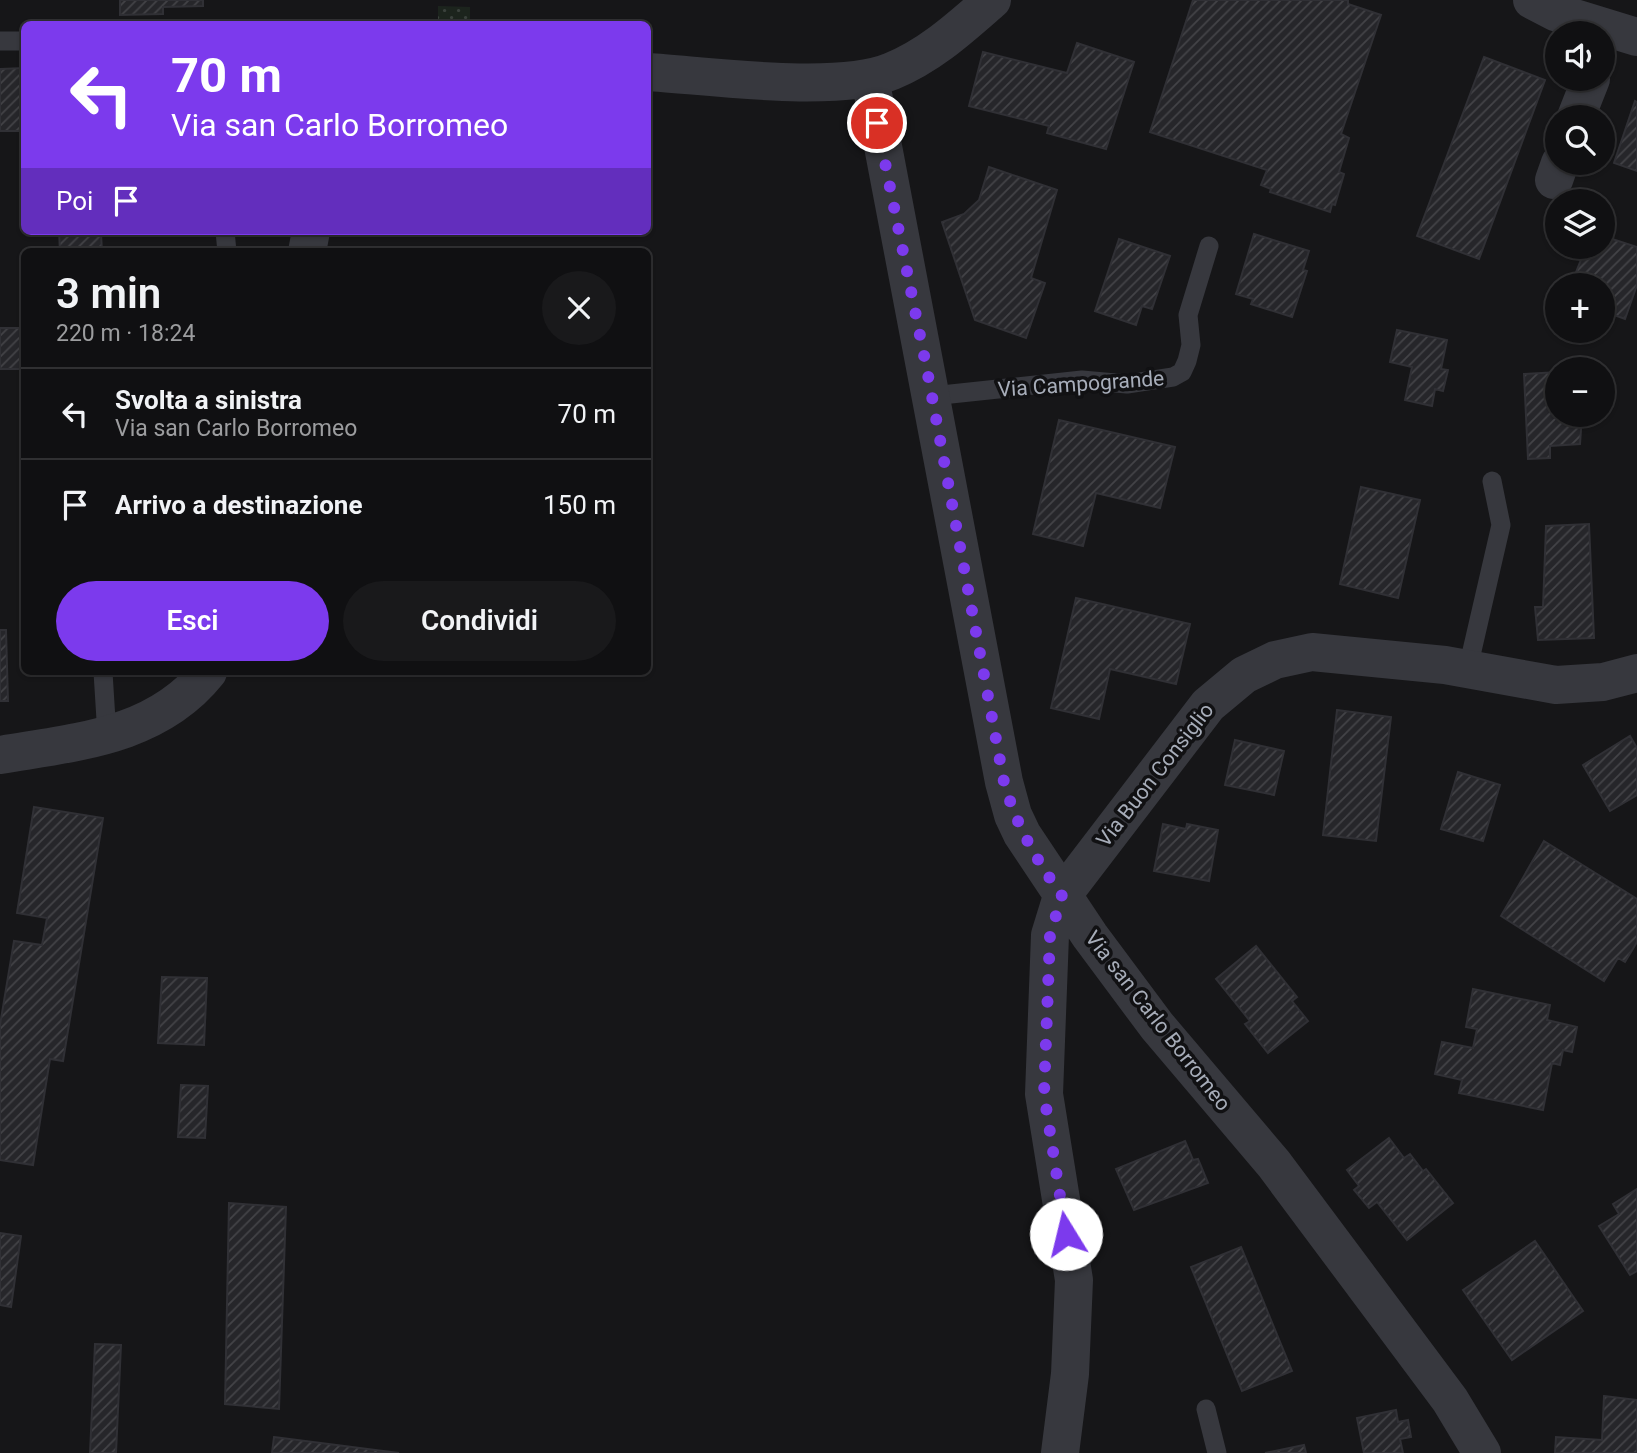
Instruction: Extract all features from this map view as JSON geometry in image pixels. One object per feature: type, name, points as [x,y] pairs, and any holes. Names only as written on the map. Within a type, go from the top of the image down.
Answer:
[{"type":"street","points":[[651,72],[805,81],[870,78],[920,58],[948,39],[992,0]]},
{"type":"street","points":[[1532,0],[1616,37]]},
{"type":"street","name":"Via san Carlo Borromeo","points":[[870,78],[1004,782],[1013,815],[1022,834],[1062,896],[1157,1026],[1274,1164],[1450,1400],[1482,1453]]},
{"type":"street","name":"Via Buon Consiglio","points":[[1062,896],[1193,722],[1218,695],[1244,675],[1282,657],[1312,652],[1468,668],[1556,685],[1603,682],[1637,673]]},
{"type":"street","points":[[0,755],[107,736],[151,720],[176,705],[205,675]]},
{"type":"street","points":[[1060,1453],[1070,1374],[1074,1280],[1044,1094],[1050,935],[1062,896]]},
{"type":"lane","points":[[0,41],[21,41]]},
{"type":"lane","name":"Via Campogrande","points":[[932,396],[1082,380],[1127,384],[1173,377],[1182,372],[1187,361],[1191,345],[1188,315],[1209,246]]},
{"type":"lane","points":[[1468,668],[1501,525],[1492,481]]},
{"type":"lane","points":[[103,675],[107,736]]},
{"type":"lane","points":[[1206,1409],[1217,1453]]},
{"type":"shaded area","points":[[438,6],[470,7],[468,21],[438,21]]},
{"type":"building","points":[[120,0],[203,0],[203,6],[163,7],[163,14],[120,15]]},
{"type":"building","points":[[1193,0],[1348,0],[1348,4],[1381,15],[1341,134],[1349,138],[1339,172],[1344,174],[1335,205],[1332,204],[1330,212],[1270,192],[1271,189],[1261,185],[1267,170],[1150,132]]},
{"type":"building","points":[[1077,43],[1134,62],[1106,149],[1047,133],[1049,126],[969,106],[983,52],[1067,73]]},
{"type":"building","points":[[1484,57],[1545,80],[1479,259],[1417,236]]},
{"type":"building","points":[[21,68],[21,131],[0,131],[0,69]]},
{"type":"building","points":[[1635,101],[1637,171],[1615,163]]},
{"type":"building","points":[[989,167],[1057,190],[1031,278],[1045,283],[1026,338],[975,320],[942,222],[964,214],[979,200]]},
{"type":"building","points":[[1254,234],[1309,251],[1303,270],[1307,271],[1292,317],[1251,304],[1253,299],[1236,294]]},
{"type":"building","points":[[59,235],[101,235],[102,248],[60,248]]},
{"type":"building","points":[[1119,239],[1170,256],[1152,309],[1142,306],[1136,325],[1095,311]]},
{"type":"building","points":[[1615,240],[1637,247],[1637,285],[1625,319],[1615,315],[1615,273],[1576,273],[1581,259],[1615,259]]},
{"type":"building","points":[[0,328],[21,328],[21,369],[0,369]]},
{"type":"building","points":[[1397,330],[1447,340],[1441,369],[1448,370],[1443,391],[1435,389],[1432,406],[1405,400],[1412,367],[1390,362]]},
{"type":"building","points":[[1545,373],[1545,427],[1581,427],[1580,444],[1550,446],[1550,458],[1528,459],[1524,374]]},
{"type":"building","points":[[1059,420],[1175,447],[1160,508],[1096,493],[1083,546],[1033,534]]},
{"type":"building","points":[[1361,487],[1420,500],[1398,598],[1340,584]]},
{"type":"building","points":[[1589,524],[1594,638],[1538,640],[1535,607],[1543,607],[1546,526]]},
{"type":"building","points":[[1076,598],[1190,624],[1176,684],[1110,669],[1099,719],[1051,708]]},
{"type":"building","points":[[0,630],[6,630],[8,701],[0,701]]},
{"type":"building","points":[[1337,710],[1391,717],[1376,841],[1323,835]]},
{"type":"building","points":[[1630,736],[1637,748],[1637,795],[1610,811],[1583,765]]},
{"type":"building","points":[[1235,740],[1284,751],[1274,795],[1225,785]]},
{"type":"building","points":[[1458,772],[1500,785],[1483,841],[1441,829]]},
{"type":"building","points":[[34,807],[103,818],[63,1061],[50,1059],[33,1165],[0,1160],[0,1025],[14,941],[42,945],[47,918],[17,913]]},
{"type":"building","points":[[1163,824],[1186,829],[1187,824],[1218,830],[1209,881],[1154,871]]},
{"type":"building","points":[[1544,841],[1637,899],[1637,942],[1625,962],[1618,958],[1604,981],[1501,916]]},
{"type":"building","points":[[1256,946],[1297,997],[1292,1001],[1308,1021],[1268,1053],[1245,1024],[1250,1021],[1216,979]]},
{"type":"building","points":[[162,977],[207,978],[204,1045],[158,1043]]},
{"type":"building","points":[[1473,989],[1550,1005],[1547,1020],[1577,1027],[1572,1052],[1563,1050],[1560,1065],[1552,1063],[1543,1110],[1459,1093],[1462,1080],[1435,1074],[1442,1042],[1473,1048],[1477,1029],[1466,1027]]},
{"type":"building","points":[[181,1085],[208,1086],[205,1138],[178,1137]]},
{"type":"building","points":[[1389,1138],[1404,1158],[1410,1154],[1423,1171],[1426,1169],[1453,1203],[1407,1240],[1377,1202],[1369,1208],[1354,1190],[1359,1186],[1347,1170]]},
{"type":"building","points":[[1185,1141],[1193,1160],[1198,1159],[1208,1183],[1134,1210],[1116,1169]]},
{"type":"building","points":[[1637,1189],[1637,1271],[1630,1275],[1599,1226],[1619,1214],[1613,1204]]},
{"type":"building","points":[[229,1203],[286,1207],[279,1409],[225,1404]]},
{"type":"building","points":[[0,1233],[21,1236],[11,1307],[0,1305]]},
{"type":"building","points":[[1535,1241],[1583,1311],[1512,1360],[1463,1290]]},
{"type":"building","points":[[1241,1247],[1292,1371],[1242,1391],[1191,1267]]},
{"type":"building","points":[[95,1344],[121,1345],[116,1453],[90,1453]]},
{"type":"building","points":[[1604,1396],[1637,1400],[1637,1453],[1555,1453],[1556,1437],[1602,1440]]},
{"type":"building","points":[[1396,1410],[1398,1422],[1408,1420],[1411,1437],[1400,1439],[1403,1453],[1364,1453],[1357,1418]]},
{"type":"building","points":[[274,1437],[399,1453],[272,1453]]},
{"type":"building","points":[[1304,1445],[1306,1453],[1265,1453]]},
{"type":"route","points":[[877,123],[907,264],[1004,782],[1013,815],[1022,834],[1062,896],[1050,935],[1044,1094],[1066,1234]]}]
